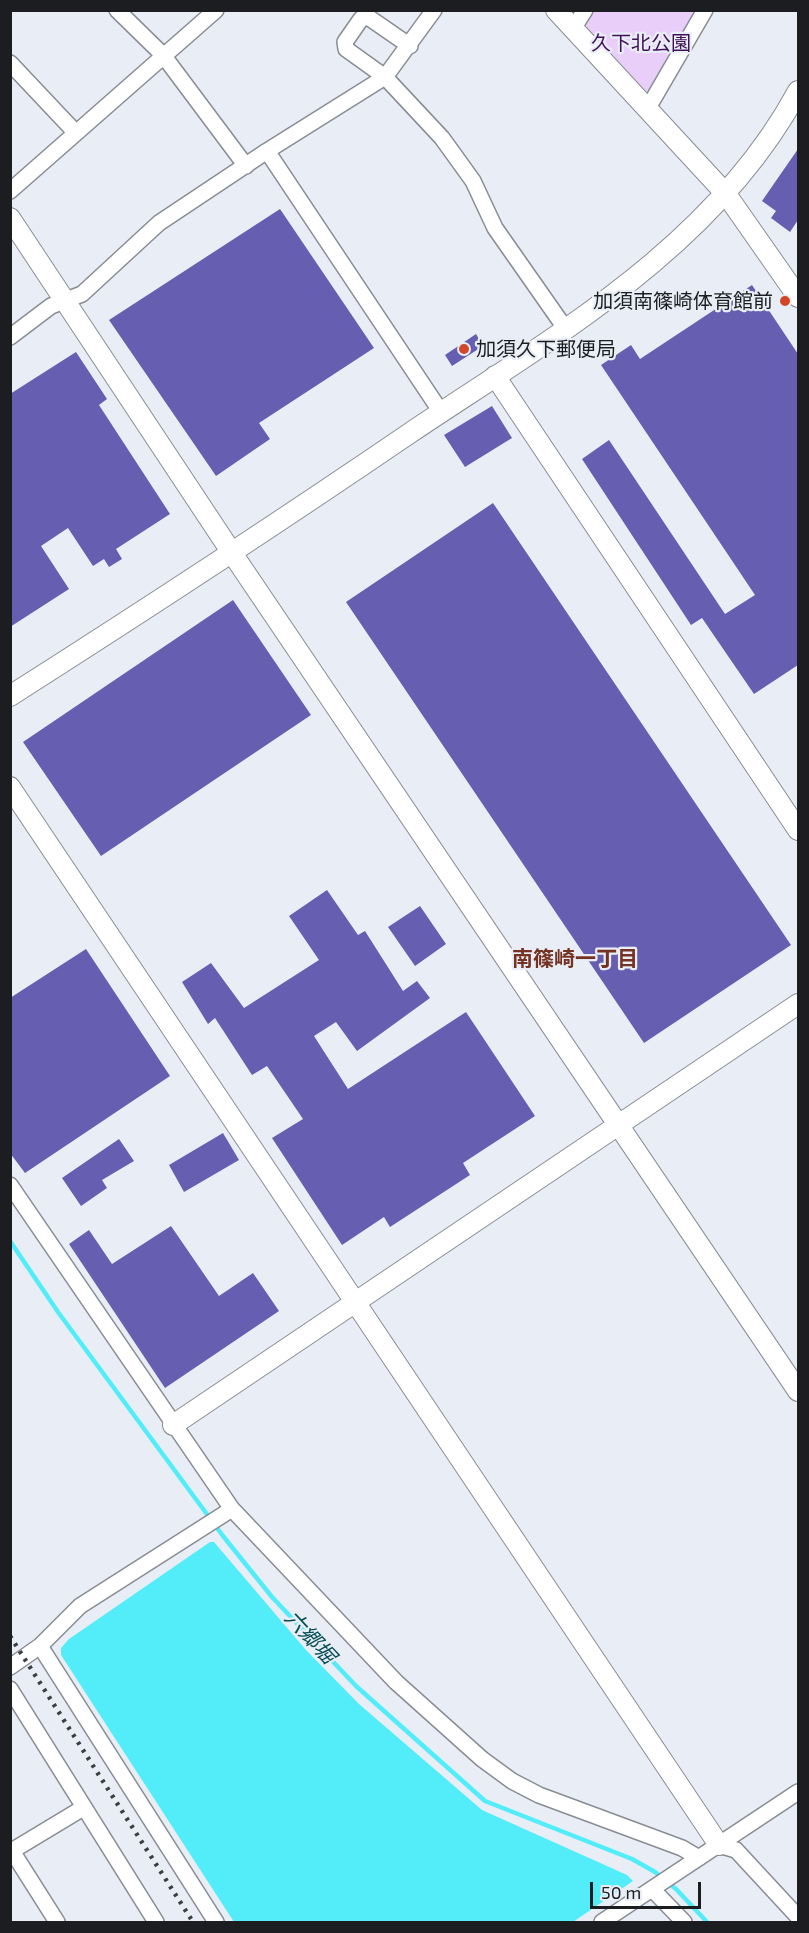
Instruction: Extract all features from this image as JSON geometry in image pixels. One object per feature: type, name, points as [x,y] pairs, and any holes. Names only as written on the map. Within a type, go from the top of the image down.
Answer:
[{"type":"street","points":[[117,10],[163,56],[246,166]]},
{"type":"street","points":[[10,191],[216,10]]},
{"type":"street","points":[[10,337],[51,306],[81,294],[159,223],[267,151],[385,77],[410,46],[434,10]]},
{"type":"street","points":[[556,10],[726,194],[796,287]]},
{"type":"street","points":[[573,29],[585,10]]},
{"type":"street","points":[[648,108],[705,10]]},
{"type":"street","points":[[410,46],[368,17],[361,19],[345,42],[346,49],[385,77],[442,138],[473,181],[495,228],[565,328]]},
{"type":"street","points":[[10,63],[76,133]]},
{"type":"street","points":[[10,696],[232,553],[495,376],[652,266],[726,194],[762,146],[798,91]]},
{"type":"street","points":[[267,151],[441,412]]},
{"type":"street","points":[[10,218],[232,553],[798,1391]]},
{"type":"street","points":[[495,376],[798,830]]},
{"type":"street","points":[[10,787],[719,1845],[736,1850],[798,1917]]},
{"type":"street","points":[[173,1425],[798,1004]]},
{"type":"street","points":[[10,1185],[232,1509],[396,1683],[482,1759],[512,1781],[539,1795],[682,1848],[699,1858]]},
{"type":"street","points":[[10,1667],[40,1646],[80,1606],[232,1509]]},
{"type":"street","points":[[40,1646],[216,1923]]},
{"type":"street","points":[[10,1689],[156,1923]]},
{"type":"street","points":[[602,1923],[798,1792]]},
{"type":"street","points":[[57,1923],[11,1852],[83,1808]]},
{"type":"street","points":[[652,1889],[684,1923]]},
{"type":"green space","name":"久下北公園","points":[[594,11],[697,11],[651,90],[643,91],[586,30]]},
{"type":"water","points":[[210,1542],[214,1542],[306,1650],[359,1704],[482,1810],[627,1875],[633,1881],[573,1922],[234,1922],[61,1655],[61,1648],[69,1639]]},
{"type":"building","points":[[798,149],[798,220],[790,232],[771,218],[776,211],[762,201]]},
{"type":"building","points":[[280,209],[374,348],[259,423],[270,439],[216,476],[109,320]]},
{"type":"building","points":[[752,285],[798,354],[798,665],[754,694],[702,618],[691,625],[582,459],[609,440],[725,614],[755,595],[601,365],[631,345],[640,359]]},
{"type":"building","points":[[476,334],[483,346],[452,366],[445,355]]},
{"type":"building","points":[[76,352],[107,399],[99,405],[170,514],[116,549],[122,559],[109,567],[104,559],[93,566],[68,528],[41,546],[69,589],[10,627],[10,394]]},
{"type":"building","points":[[492,406],[512,438],[465,467],[444,435]]},
{"type":"building","points":[[493,503],[791,945],[644,1043],[346,602]]},
{"type":"building","points":[[233,600],[311,715],[101,856],[23,742]]},
{"type":"building","points":[[327,890],[358,935],[365,931],[403,991],[417,981],[430,998],[357,1051],[336,1022],[314,1036],[348,1089],[466,1012],[535,1116],[463,1163],[470,1175],[390,1227],[384,1217],[342,1245],[272,1138],[303,1119],[267,1066],[252,1075],[215,1018],[208,1024],[182,982],[211,963],[244,1008],[319,960],[289,916]]},
{"type":"building","points":[[420,906],[446,944],[415,966],[388,927]]},
{"type":"building","points":[[86,949],[170,1076],[25,1173],[10,1153],[10,998]]},
{"type":"building","points":[[223,1133],[239,1160],[184,1192],[169,1165]]},
{"type":"building","points":[[119,1139],[134,1161],[102,1180],[107,1188],[81,1206],[62,1178]]},
{"type":"building","points":[[171,1226],[219,1296],[253,1273],[279,1311],[165,1388],[69,1244],[89,1230],[112,1264]]},
{"type":"waterway","name":"六郷堀","points":[[10,1241],[58,1312],[223,1536],[272,1597],[356,1686],[485,1801],[632,1859],[655,1872],[676,1889],[707,1922]]},
{"type":"railway","points":[[10,1636],[193,1922]]},
{"type":"place","name":"加須南篠崎体育館前","points":[[785,301]]},
{"type":"place","name":"加須久下郵便局","points":[[464,349]]},
{"type":"district","name":"南篠崎一丁目","points":[[575,959]]}]
